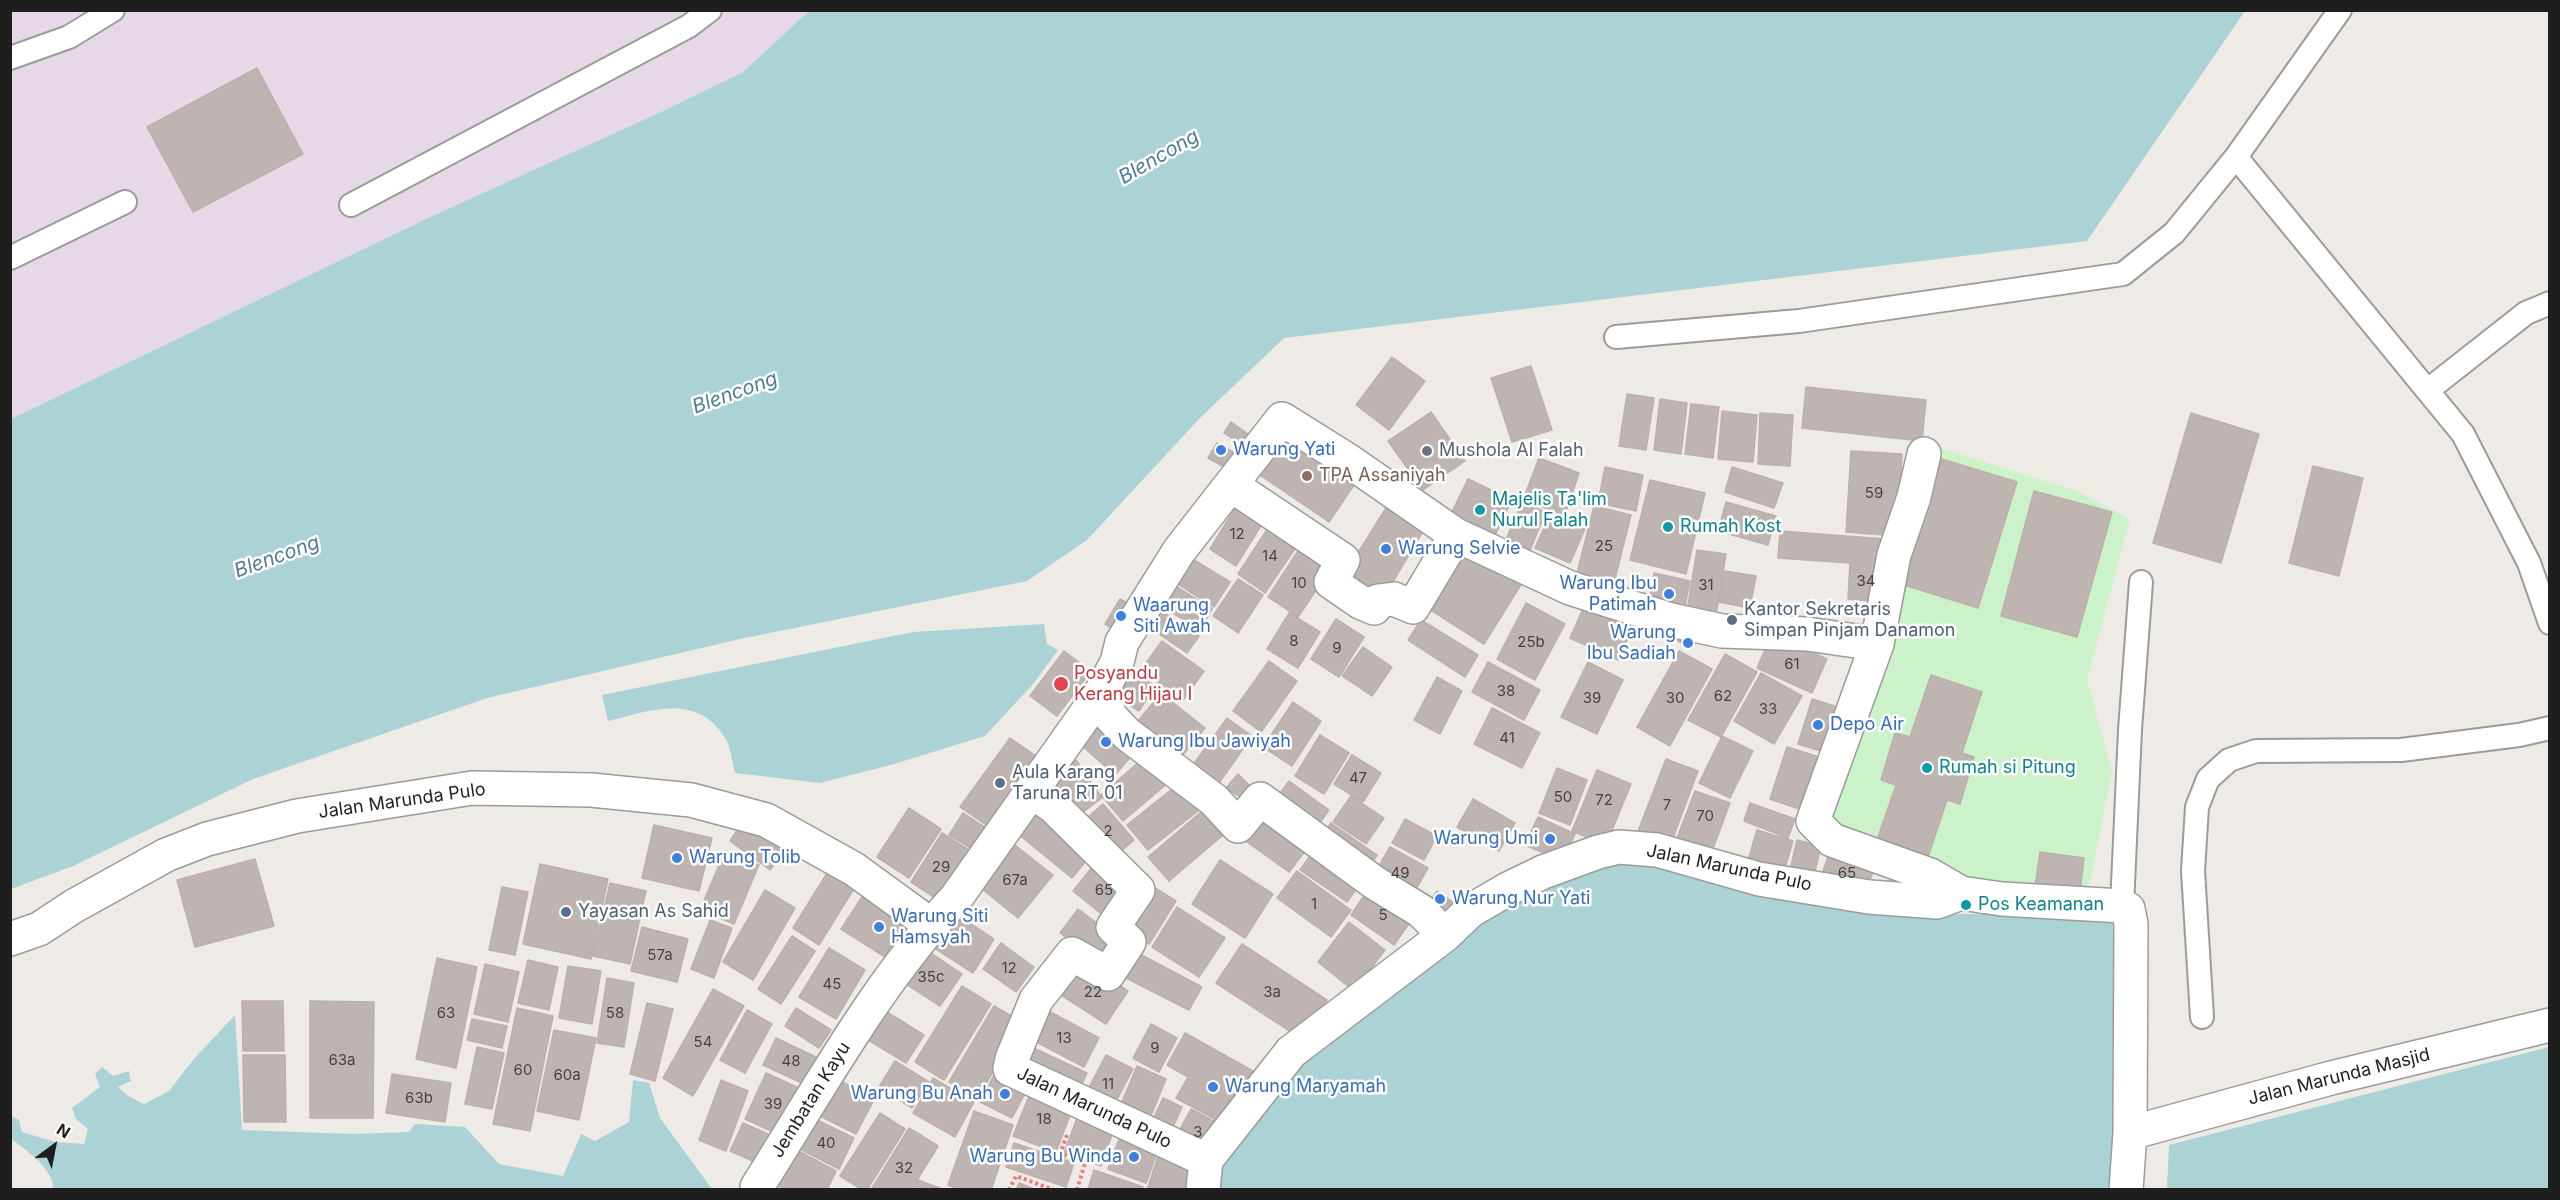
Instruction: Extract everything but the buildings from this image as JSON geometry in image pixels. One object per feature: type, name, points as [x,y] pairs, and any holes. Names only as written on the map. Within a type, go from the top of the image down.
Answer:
[{"type":"street","points":[[931,925],[956,898],[1102,691],[1117,662],[1122,642],[1168,569],[1282,419],[1349,461],[1456,535],[1570,588],[1671,620],[1722,631],[1808,634],[1877,644]]},
{"type":"street","name":"Jalan Marunda Pulo","points":[[1924,454],[1914,497],[1894,555],[1877,644],[1813,821],[1832,840],[1930,874],[1961,893],[2002,899],[2122,906]]},
{"type":"street","points":[[1231,485],[1343,560],[1331,582],[1374,608],[1378,601],[1394,599],[1413,607],[1456,535]]},
{"type":"street","points":[[1102,691],[1110,716],[1127,734],[1214,800],[1238,826],[1260,799],[1375,883],[1421,911],[1445,935]]},
{"type":"street","name":"Jalan Marunda Pulo","points":[[10,939],[39,929],[74,906],[166,855],[207,839],[297,816],[472,788],[591,790],[691,800],[766,820],[855,869],[931,925]]},
{"type":"street","name":"Jalan Marunda Pulo","points":[[1031,790],[1054,807],[1138,890],[1113,927],[1129,942],[1108,974],[1072,954],[1036,1000],[1012,1059],[1011,1071],[1080,1101],[1205,1175],[1291,1052],[1445,935],[1470,911],[1543,872],[1598,852],[1619,847],[1657,850],[1759,879],[1869,897],[1937,902],[1961,893]]},
{"type":"street","points":[[2122,906],[2128,909],[2132,924],[2130,1133],[2126,1190]]},
{"type":"street","name":"Jembatan Kayu","points":[[757,1187],[866,1013],[931,925]]},
{"type":"street","name":"Jalan Marunda Masjid","points":[[2130,1133],[2331,1078],[2550,1025]]},
{"type":"lane","points":[[10,58],[69,37],[113,10]]},
{"type":"lane","points":[[351,205],[689,26],[710,10]]},
{"type":"lane","points":[[1616,337],[1799,321],[2123,274],[2174,233],[2236,157],[2340,10]]},
{"type":"lane","points":[[2236,157],[2463,434],[2529,563],[2550,623]]},
{"type":"lane","points":[[10,258],[125,202]]},
{"type":"lane","points":[[2428,390],[2526,313],[2550,303]]},
{"type":"lane","points":[[2122,906],[2130,730],[2141,582]]},
{"type":"lane","points":[[2202,1017],[2193,871],[2197,807],[2208,779],[2229,760],[2256,751],[2401,750],[2519,735],[2550,728]]},
{"type":"path","points":[[1077,1190],[1085,1163],[1060,1154],[1080,1101]]},
{"type":"path","points":[[1010,1190],[1016,1176],[1054,1190]]},
{"type":"shaded area","points":[[11,11],[809,11],[743,72],[428,218],[11,419]]},
{"type":"green space","points":[[1934,446],[2077,491],[2130,519],[2087,680],[2112,770],[2087,898],[1961,881],[1821,822]]},
{"type":"water","name":"Blencong","points":[[809,11],[2245,11],[2087,241],[1284,338],[1199,419],[1087,540],[1027,581],[740,639],[487,698],[253,779],[73,866],[11,889],[11,419],[428,218],[743,72]]},
{"type":"water","points":[[1044,624],[1047,644],[1058,650],[1034,683],[985,736],[894,764],[820,783],[735,773],[725,738],[714,724],[701,715],[671,708],[608,721],[602,695],[913,632]]},
{"type":"water","points":[[1613,851],[1949,908],[1956,914],[1986,914],[2056,907],[2125,922],[2115,1189],[1221,1190],[1213,1180],[1215,1165],[1289,1065],[1484,914]]},
{"type":"water","points":[[235,1015],[242,1130],[353,1134],[409,1132],[415,1124],[465,1127],[499,1164],[563,1176],[581,1134],[595,1141],[629,1122],[633,1080],[649,1083],[660,1118],[712,1189],[53,1189],[44,1167],[11,1139],[11,1116],[19,1120],[22,1132],[55,1142],[84,1144],[88,1129],[76,1119],[72,1108],[100,1087],[95,1074],[102,1067],[113,1076],[129,1071],[131,1081],[118,1087],[128,1096],[144,1104],[169,1091],[193,1060]]},
{"type":"water","points":[[2549,1047],[2549,1189],[2167,1189],[2169,1145]]},
{"type":"place","name":"Warung Yati","points":[[1221,450]]},
{"type":"place","name":"Mushola Al Falah","points":[[1427,451]]},
{"type":"place","name":"TPA Assaniyah","points":[[1307,476]]},
{"type":"place","name":"Majelis Ta'lim Nurul Falah","points":[[1480,510]]},
{"type":"place","name":"Rumah Kost","points":[[1668,527]]},
{"type":"place","name":"Warung Selvie","points":[[1386,549]]},
{"type":"place","name":"Warung Ibu Patimah","points":[[1669,594]]},
{"type":"place","name":"Waarung Siti Awah","points":[[1121,616]]},
{"type":"place","name":"Kantor Sekretaris Simpan Pinjam Danamon","points":[[1732,620]]},
{"type":"place","name":"Warung Ibu Sadiah","points":[[1688,643]]},
{"type":"place","name":"Posyandu Kerang Hijau I","points":[[1061,684]]},
{"type":"place","name":"Depo Air","points":[[1818,725]]},
{"type":"place","name":"Warung Ibu Jawiyah","points":[[1106,742]]},
{"type":"place","name":"Rumah si Pitung","points":[[1927,768]]},
{"type":"place","name":"Aula Karang Taruna RT 01","points":[[1000,783]]},
{"type":"place","name":"Warung Umi","points":[[1550,839]]},
{"type":"place","name":"Warung Tolib","points":[[677,858]]},
{"type":"place","name":"Warung Nur Yati","points":[[1440,899]]},
{"type":"place","name":"Pos Keamanan","points":[[1966,905]]},
{"type":"place","name":"Yayasan As Sahid","points":[[566,912]]},
{"type":"place","name":"Warung Siti Hamsyah","points":[[879,927]]},
{"type":"place","name":"Warung Maryamah","points":[[1213,1087]]},
{"type":"place","name":"Warung Bu Anah","points":[[1005,1094]]},
{"type":"place","name":"Warung Bu Winda","points":[[1134,1157]]}]
